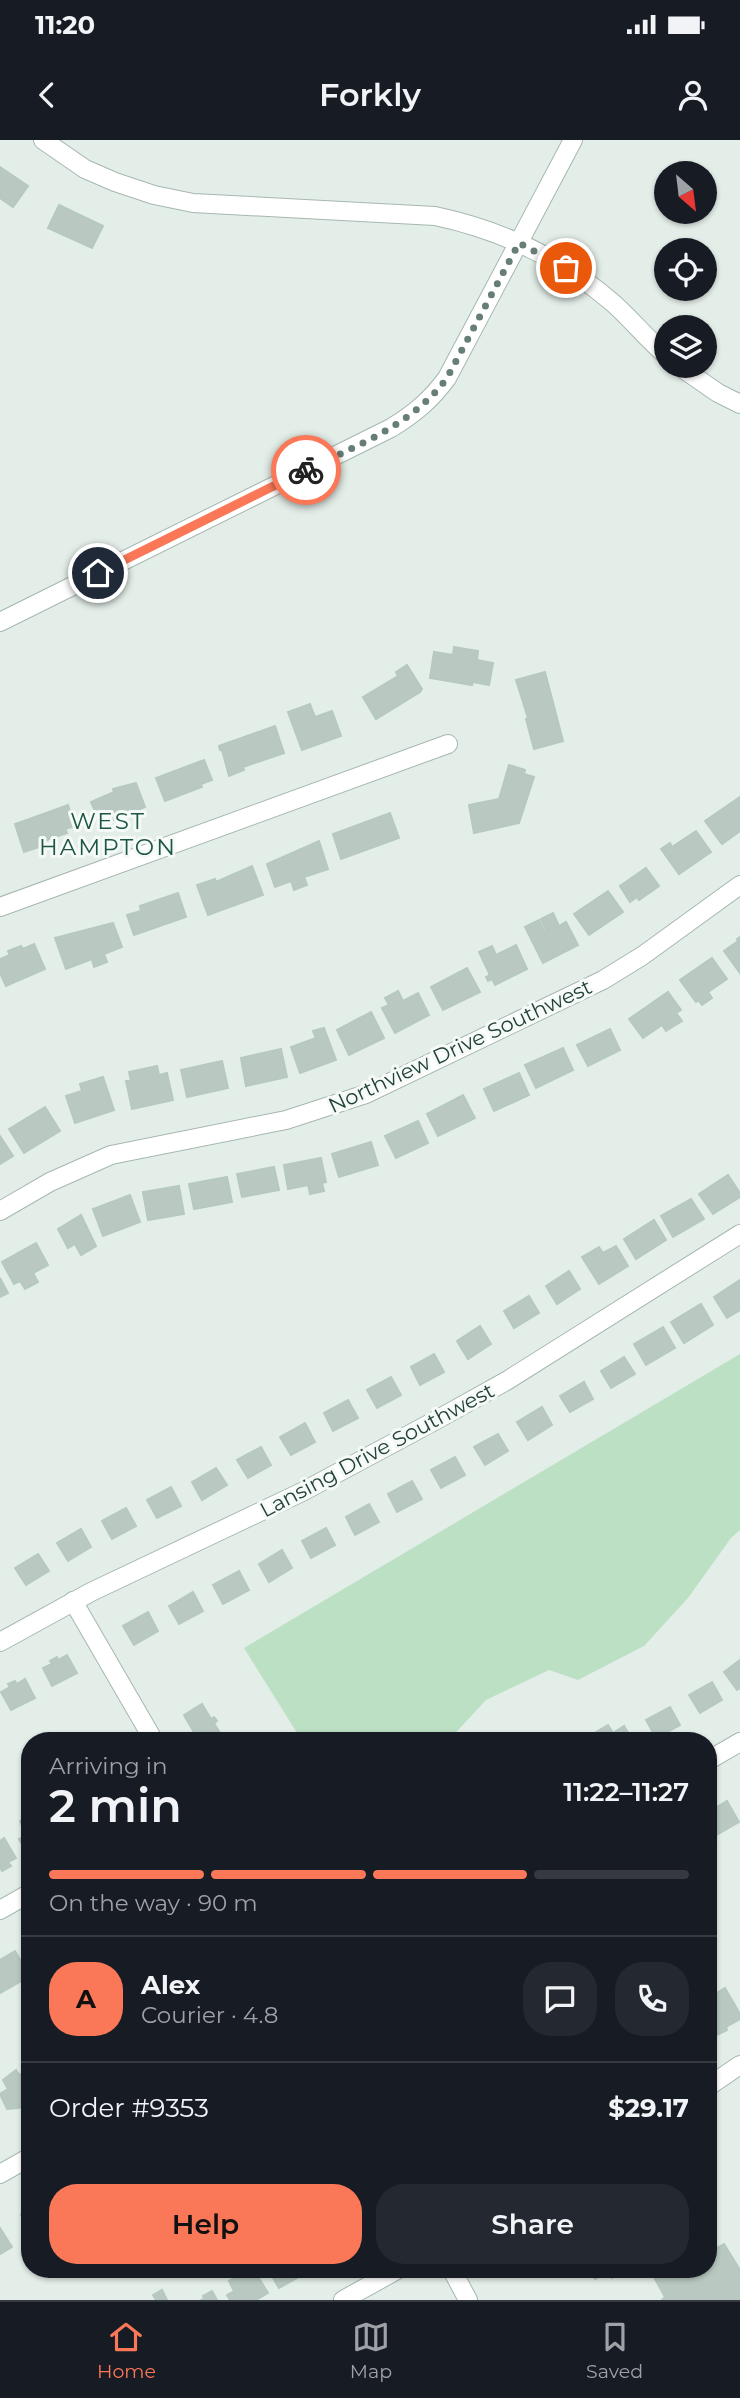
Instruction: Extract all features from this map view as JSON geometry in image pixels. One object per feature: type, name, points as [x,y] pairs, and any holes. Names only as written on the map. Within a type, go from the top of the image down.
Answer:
[{"type":"street","points":[[43,140],[85,169],[115,183],[193,203],[435,216],[460,221],[519,243],[552,259],[580,277],[613,304],[654,343]]},
{"type":"street","points":[[0,622],[391,428],[415,413],[433,397],[447,378],[573,140]]},
{"type":"street","points":[[696,378],[740,404]]},
{"type":"street","points":[[0,907],[448,744]]},
{"type":"street","name":"Northview Drive Southwest","points":[[0,1211],[50,1182],[111,1155],[286,1120],[366,1094],[603,980],[642,956],[740,885]]},
{"type":"street","name":"Lansing Drive Southwest","points":[[0,1642],[72,1601],[302,1492],[440,1418],[508,1380],[740,1234]]},
{"type":"street","points":[[72,1601],[149,1732]]},
{"type":"street","points":[[717,1755],[740,1742]]},
{"type":"street","points":[[0,1910],[21,1898]]},
{"type":"street","points":[[717,2081],[740,2065]]},
{"type":"street","points":[[0,2174],[21,2162]]},
{"type":"street","points":[[343,2300],[383,2278]]},
{"type":"street","points":[[456,2278],[468,2300]]},
{"type":"green space","points":[[740,1354],[740,1530],[731,1538],[688,1598],[644,1646],[578,1680],[549,1670],[486,1700],[456,1732],[296,1732],[244,1648]]},
{"type":"building","points":[[0,167],[28,186],[13,207],[0,198]]},
{"type":"building","points":[[59,205],[103,226],[92,248],[48,228]]},
{"type":"building","points":[[454,647],[478,651],[477,660],[493,663],[489,685],[430,678],[434,652],[453,655]]},
{"type":"building","points":[[407,665],[422,689],[376,719],[363,697],[398,676],[396,672]]},
{"type":"building","points":[[545,672],[563,741],[534,749],[516,680]]},
{"type":"building","points":[[310,704],[315,717],[332,711],[341,736],[302,750],[288,712]]},
{"type":"building","points":[[275,726],[284,753],[243,767],[244,770],[229,776],[219,746]]},
{"type":"building","points":[[204,760],[212,780],[201,784],[202,787],[165,801],[156,778]]},
{"type":"building","points":[[509,765],[525,770],[524,774],[534,777],[519,823],[474,833],[469,805],[499,799]]},
{"type":"building","points":[[136,783],[145,807],[101,825],[91,802],[114,792],[113,789]]},
{"type":"building","points":[[740,797],[740,831],[722,844],[705,821]]},
{"type":"building","points":[[68,805],[75,826],[65,829],[67,833],[44,841],[45,845],[24,852],[15,824]]},
{"type":"building","points":[[390,813],[399,838],[341,859],[333,834]]},
{"type":"building","points":[[696,831],[711,852],[679,874],[661,849],[670,843],[672,847]]},
{"type":"building","points":[[319,841],[328,869],[304,877],[307,885],[294,890],[291,881],[275,887],[267,864]]},
{"type":"building","points":[[252,866],[263,895],[208,915],[197,885],[215,879],[216,882]]},
{"type":"building","points":[[646,868],[659,886],[639,900],[637,897],[630,902],[620,886]]},
{"type":"building","points":[[608,891],[623,912],[589,935],[574,914]]},
{"type":"building","points":[[178,893],[186,917],[134,935],[127,915],[141,911],[140,906]]},
{"type":"building","points":[[553,913],[559,926],[566,922],[578,945],[543,963],[525,927],[539,920],[545,933],[547,932],[541,919]]},
{"type":"building","points":[[113,923],[122,947],[104,954],[107,962],[94,967],[92,959],[66,969],[55,938]]},
{"type":"building","points":[[740,937],[740,973],[724,951]]},
{"type":"building","points":[[34,944],[45,969],[6,986],[0,973],[0,959],[10,955],[8,951]]},
{"type":"building","points":[[516,945],[527,969],[495,985],[492,979],[488,981],[486,977],[490,975],[479,952],[492,946],[496,955]]},
{"type":"building","points":[[712,958],[727,979],[708,992],[712,998],[702,1005],[698,1000],[696,1002],[680,980]]},
{"type":"building","points":[[467,968],[480,992],[443,1010],[431,987]]},
{"type":"building","points":[[398,991],[403,1001],[418,993],[429,1015],[395,1033],[382,1008],[389,1005],[385,998]]},
{"type":"building","points":[[668,992],[681,1010],[676,1013],[682,1021],[666,1031],[662,1025],[643,1038],[629,1019]]},
{"type":"building","points":[[371,1012],[384,1038],[349,1055],[337,1030]]},
{"type":"building","points":[[324,1028],[336,1060],[300,1073],[291,1047],[316,1038],[313,1031]]},
{"type":"building","points":[[610,1029],[620,1050],[588,1066],[577,1045]]},
{"type":"building","points":[[563,1048],[573,1070],[536,1088],[525,1065]]},
{"type":"building","points":[[281,1049],[287,1077],[246,1086],[241,1058]]},
{"type":"building","points":[[222,1061],[228,1088],[187,1097],[181,1070]]},
{"type":"building","points":[[157,1066],[159,1075],[167,1073],[173,1100],[132,1109],[126,1081],[131,1081],[129,1072]]},
{"type":"building","points":[[519,1073],[529,1095],[494,1111],[484,1089]]},
{"type":"building","points":[[103,1077],[114,1110],[75,1123],[66,1096],[82,1091],[80,1084]]},
{"type":"building","points":[[463,1095],[475,1118],[438,1136],[427,1114]]},
{"type":"building","points":[[45,1107],[60,1131],[24,1153],[9,1129]]},
{"type":"building","points":[[418,1121],[428,1143],[396,1158],[385,1136]]},
{"type":"building","points":[[0,1136],[13,1156],[0,1164]]},
{"type":"building","points":[[371,1142],[378,1165],[339,1177],[332,1154]]},
{"type":"building","points":[[321,1158],[326,1182],[322,1183],[324,1191],[310,1194],[308,1185],[288,1189],[284,1165]]},
{"type":"building","points":[[274,1167],[279,1190],[242,1197],[237,1174]]},
{"type":"building","points":[[728,1175],[740,1197],[713,1214],[699,1194]]},
{"type":"building","points":[[227,1177],[232,1202],[194,1209],[189,1184]]},
{"type":"building","points":[[179,1186],[184,1214],[148,1220],[143,1192]]},
{"type":"building","points":[[130,1195],[140,1222],[103,1236],[93,1209]]},
{"type":"building","points":[[691,1199],[704,1219],[673,1237],[661,1216]]},
{"type":"building","points":[[81,1215],[96,1246],[81,1255],[75,1244],[68,1248],[58,1229]]},
{"type":"building","points":[[654,1220],[666,1240],[636,1259],[624,1239]]},
{"type":"building","points":[[36,1243],[48,1265],[33,1273],[38,1282],[25,1289],[20,1281],[14,1284],[2,1262]]},
{"type":"building","points":[[616,1246],[628,1266],[599,1284],[582,1257],[599,1247],[603,1253]]},
{"type":"building","points":[[569,1271],[580,1289],[557,1304],[546,1286]]},
{"type":"building","points":[[0,1278],[8,1293],[0,1297]]},
{"type":"building","points":[[740,1280],[740,1310],[727,1318],[714,1297]]},
{"type":"building","points":[[529,1296],[539,1313],[514,1328],[504,1311]]},
{"type":"building","points":[[701,1304],[713,1325],[684,1343],[671,1322]]},
{"type":"building","points":[[480,1326],[491,1344],[468,1359],[457,1341]]},
{"type":"building","points":[[663,1327],[675,1348],[646,1365],[634,1344]]},
{"type":"building","points":[[434,1354],[444,1372],[420,1385],[411,1367]]},
{"type":"building","points":[[624,1357],[635,1374],[611,1388],[601,1371]]},
{"type":"building","points":[[391,1377],[401,1395],[377,1408],[367,1390]]},
{"type":"building","points":[[584,1382],[593,1399],[570,1412],[560,1396]]},
{"type":"building","points":[[348,1400],[358,1418],[333,1431],[324,1413]]},
{"type":"building","points":[[542,1407],[552,1425],[528,1440],[517,1422]]},
{"type":"building","points":[[305,1423],[315,1442],[291,1455],[280,1437]]},
{"type":"building","points":[[498,1434],[508,1451],[485,1465],[474,1447]]},
{"type":"building","points":[[261,1447],[271,1465],[248,1478],[237,1460]]},
{"type":"building","points":[[455,1457],[465,1475],[441,1488],[431,1470]]},
{"type":"building","points":[[216,1468],[227,1485],[202,1500],[192,1482]]},
{"type":"building","points":[[412,1481],[422,1499],[397,1512],[388,1494]]},
{"type":"building","points":[[171,1487],[181,1506],[157,1518],[147,1500]]},
{"type":"building","points":[[369,1504],[379,1522],[355,1535],[346,1517]]},
{"type":"building","points":[[126,1508],[136,1526],[112,1539],[102,1521]]},
{"type":"building","points":[[326,1528],[335,1545],[311,1558],[302,1541]]},
{"type":"building","points":[[81,1529],[91,1547],[68,1561],[57,1543]]},
{"type":"building","points":[[282,1550],[292,1568],[269,1582],[259,1564]]},
{"type":"building","points":[[38,1554],[49,1571],[26,1585],[15,1568]]},
{"type":"building","points":[[239,1571],[249,1590],[223,1604],[213,1585]]},
{"type":"building","points":[[193,1592],[203,1611],[179,1624],[169,1606]]},
{"type":"building","points":[[148,1612],[158,1631],[134,1645],[123,1626]]},
{"type":"building","points":[[67,1655],[77,1673],[52,1686],[43,1668],[52,1664],[50,1661],[57,1657],[58,1660]]},
{"type":"building","points":[[740,1660],[740,1688],[737,1690],[724,1672]]},
{"type":"building","points":[[25,1679],[35,1698],[11,1710],[1,1692],[10,1687],[8,1684],[15,1681],[17,1684]]},
{"type":"building","points":[[712,1682],[722,1700],[700,1713],[689,1695]]},
{"type":"building","points":[[202,1704],[211,1719],[214,1717],[217,1721],[214,1723],[219,1732],[194,1732],[184,1715]]},
{"type":"building","points":[[670,1707],[680,1725],[667,1732],[653,1732],[646,1720]]},
{"type":"building","points":[[608,1725],[612,1732],[596,1732]]},
{"type":"building","points":[[624,1726],[628,1732],[615,1732]]},
{"type":"building","points":[[727,1801],[739,1822],[717,1835],[717,1807]]},
{"type":"building","points":[[4,1838],[16,1858],[8,1862],[11,1866],[2,1871],[0,1841]]},
{"type":"building","points":[[15,1951],[21,1961],[21,1981],[0,1993],[0,1960]]},
{"type":"building","points":[[725,1988],[740,2014],[740,2019],[717,2035],[717,1993]]},
{"type":"building","points":[[16,2070],[19,2075],[21,2074],[21,2107],[7,2109],[0,2094],[8,2089],[3,2080]]},
{"type":"building","points":[[0,2228],[12,2247],[0,2254]]},
{"type":"building","points":[[724,2244],[740,2270],[740,2300],[662,2300],[665,2297],[654,2278],[717,2278],[717,2248]]},
{"type":"building","points":[[234,2278],[259,2278],[268,2293],[256,2300],[230,2300],[227,2295],[234,2291],[229,2281]]},
{"type":"building","points":[[273,2278],[297,2278],[279,2288]]},
{"type":"building","points":[[162,2290],[167,2300],[156,2300],[153,2295]]},
{"type":"building","points":[[212,2291],[217,2300],[201,2300],[205,2298],[203,2296]]},
{"type":"way so far","points":[[306,470],[391,428],[415,413],[433,397],[447,378],[519,243],[566,268]]},
{"type":"district","name":"WEST HAMPTON","points":[[108,834]]},
{"type":"route","points":[[98,573],[306,470]]}]
